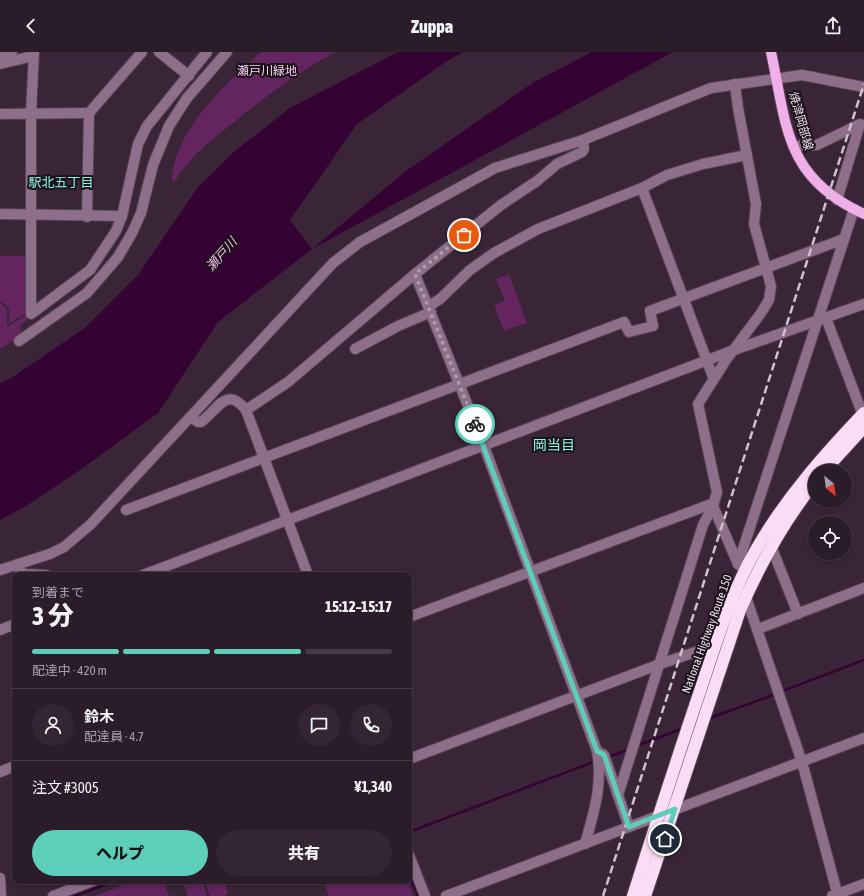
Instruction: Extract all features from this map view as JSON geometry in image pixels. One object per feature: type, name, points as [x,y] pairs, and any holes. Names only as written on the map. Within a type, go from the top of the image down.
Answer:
[{"type":"highway","name":"National Highway Route 150","points":[[633,896],[658,816],[737,587],[742,567],[806,476],[864,415]]},
{"type":"highway","points":[[830,464],[864,427]]},
{"type":"highway","name":"National Highway Route 150","points":[[645,896],[746,597],[780,529],[808,491]]},
{"type":"main road","name":"焼津岡部線","points":[[771,52],[793,146],[799,160],[812,178],[837,200],[864,214]]},
{"type":"street","points":[[0,54],[12,52]]},
{"type":"street","points":[[88,217],[90,113],[142,52]]},
{"type":"street","points":[[158,52],[189,76]]},
{"type":"street","points":[[0,64],[34,54],[31,114],[31,314],[90,270],[116,231],[122,216],[138,144],[147,126],[207,52]]},
{"type":"street","points":[[19,341],[87,293],[118,257],[132,232],[140,213],[153,165],[169,126],[187,98],[227,52]]},
{"type":"street","points":[[0,570],[50,554],[76,537],[91,524],[318,278],[346,252],[360,242],[495,168],[583,140],[700,92],[776,76],[808,75],[864,87]]},
{"type":"street","points":[[618,795],[703,525],[714,504],[717,492],[698,404],[713,378],[769,300],[771,286],[754,224],[756,204],[735,84]]},
{"type":"street","points":[[0,114],[90,113]]},
{"type":"street","points":[[793,146],[817,145],[862,123]]},
{"type":"street","points":[[837,200],[862,123]]},
{"type":"street","points":[[246,410],[288,382],[415,274],[501,205],[537,181],[557,164],[582,152],[584,149],[583,140]]},
{"type":"street","points":[[355,348],[430,309],[470,270],[494,253],[538,229],[642,188],[667,175],[703,164],[747,156]]},
{"type":"street","points":[[642,188],[713,378]]},
{"type":"street","points":[[742,567],[822,320],[844,239],[854,209]]},
{"type":"street","points":[[0,214],[88,217],[122,216]]},
{"type":"street","points":[[126,510],[624,322],[629,332],[653,326],[650,311],[844,239]]},
{"type":"street","points":[[415,274],[484,446],[597,751],[600,777],[597,796],[585,844]]},
{"type":"street","points":[[151,572],[734,350],[864,304]]},
{"type":"street","points":[[822,320],[864,415]]},
{"type":"street","points":[[190,417],[198,422],[201,422],[225,400],[231,399],[237,400],[246,410],[307,572]]},
{"type":"street","points":[[714,504],[742,567]]},
{"type":"street","points":[[412,616],[714,504]]},
{"type":"street","points":[[771,546],[798,614]]},
{"type":"street","points":[[18,564],[22,572]]},
{"type":"street","points":[[758,628],[864,588]]},
{"type":"street","points":[[746,597],[758,628],[802,762],[836,895],[864,884]]},
{"type":"street","points":[[0,630],[12,625]]},
{"type":"street","points":[[412,758],[660,664],[716,646]]},
{"type":"street","points":[[446,896],[864,738]]},
{"type":"street","points":[[597,751],[604,755],[629,827]]},
{"type":"street","points":[[0,772],[12,767]]},
{"type":"street","points":[[412,863],[425,896]]},
{"type":"street","points":[[0,878],[1,896]]},
{"type":"street","points":[[53,896],[85,884]]},
{"type":"green space","name":"瀬戸川緑地","points":[[261,52],[336,52],[295,76],[245,113],[201,149],[187,164],[175,181],[172,181],[175,162],[181,144],[191,126],[232,78]]},
{"type":"green space","points":[[0,256],[26,256],[26,313],[9,324],[9,308],[0,301]]},
{"type":"green space","points":[[509,274],[527,323],[504,331],[494,305],[505,301],[496,279]]},
{"type":"green space","points":[[0,303],[7,309],[7,325],[9,326],[26,315],[27,320],[20,325],[21,336],[0,349]]},
{"type":"green space","points":[[126,884],[164,884],[169,896],[95,896]]},
{"type":"green space","points":[[184,884],[203,884],[207,896],[188,896]]},
{"type":"green space","points":[[206,884],[225,884],[228,894],[223,896],[210,896]]},
{"type":"green space","points":[[324,884],[409,884],[413,896],[329,896]]},
{"type":"water","name":"瀬戸川","points":[[398,52],[464,52],[450,59],[357,124],[290,220],[312,249],[218,322],[158,413],[80,470],[26,506],[0,520],[0,383],[13,377],[86,327],[138,275],[198,187],[235,151],[290,108]]},
{"type":"water","points":[[592,52],[673,52],[312,249],[406,171],[534,82]]},
{"type":"waterway","points":[[780,692],[864,660]]},
{"type":"waterway","points":[[707,719],[776,694]]},
{"type":"waterway","points":[[636,746],[684,728]]},
{"type":"waterway","points":[[608,757],[630,749]]},
{"type":"waterway","points":[[412,831],[596,761]]},
{"type":"waterway","points":[[412,881],[418,896]]},
{"type":"waterway","points":[[75,896],[107,884]]},
{"type":"railway","points":[[603,896],[864,84]]},
{"type":"way so far","points":[[464,235],[415,274],[475,424]]},
{"type":"district","name":"駅北五丁目","points":[[61,182]]},
{"type":"district","name":"岡当目","points":[[554,445]]},
{"type":"route","points":[[475,424],[597,751],[604,755],[629,827],[675,809],[665,839]]}]
